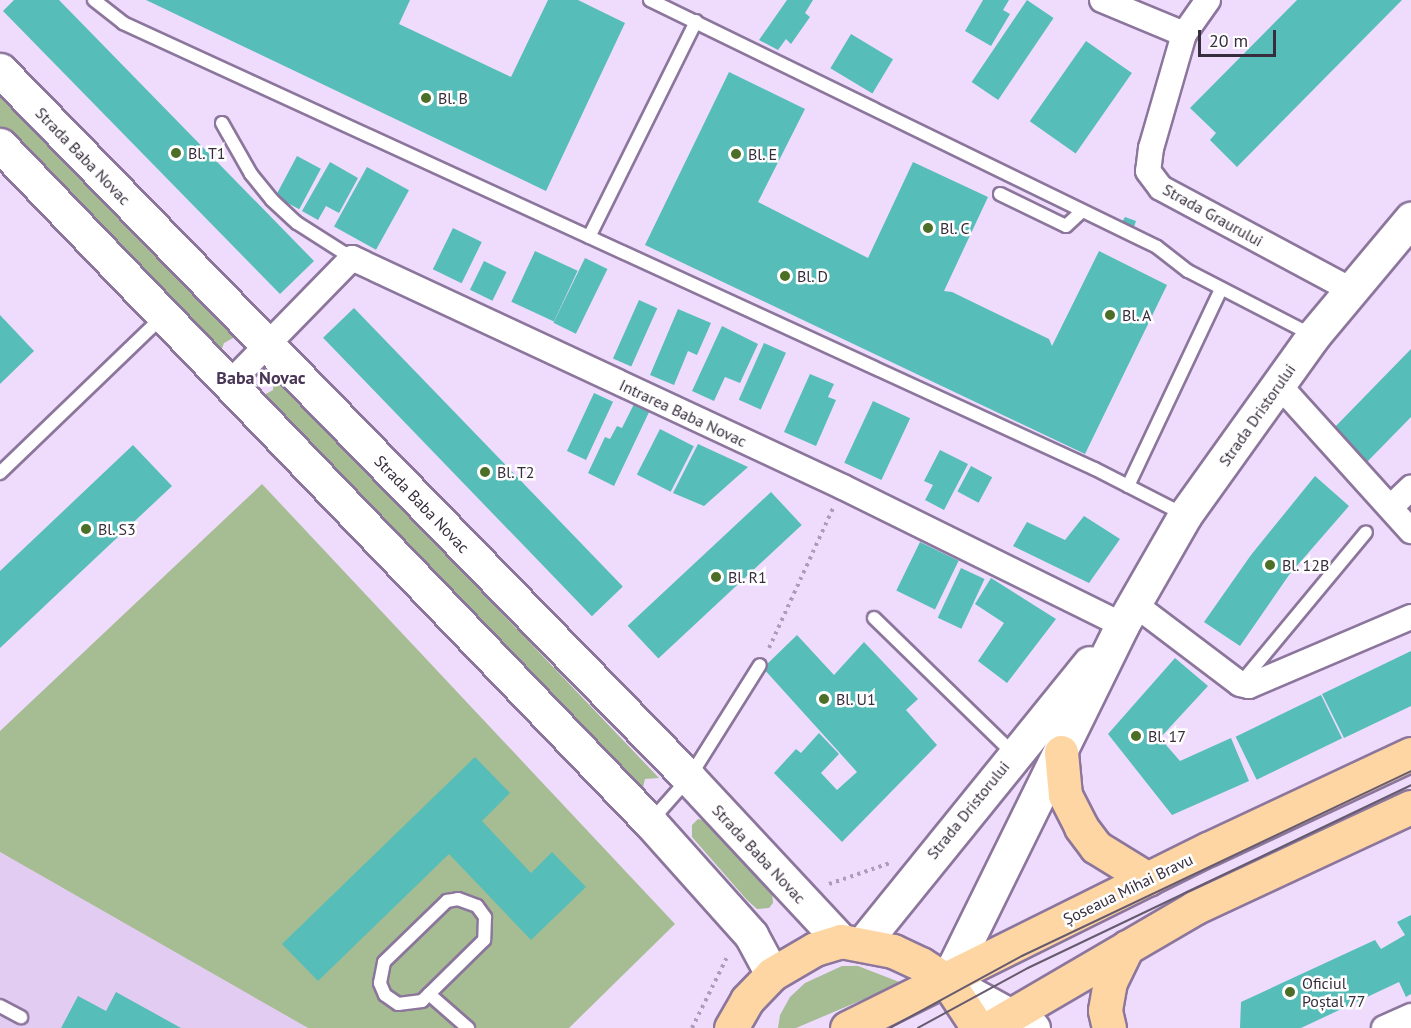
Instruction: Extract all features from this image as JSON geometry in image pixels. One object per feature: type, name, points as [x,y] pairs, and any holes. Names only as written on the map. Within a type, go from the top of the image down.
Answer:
[{"type":"main road","name":"Strada Baba Novac","points":[[0,70],[688,778],[801,899],[852,942]]},
{"type":"main road","points":[[0,145],[650,822],[751,935],[772,974]]},
{"type":"main road","name":"Strada Dristorului","points":[[947,981],[1128,614],[1185,515],[1313,336],[1349,289],[1411,219]]},
{"type":"main road","name":"Strada Dristorului","points":[[852,942],[925,862],[1128,614]]},
{"type":"main road","points":[[1061,752],[1065,795],[1081,827],[1096,847],[1148,879]]},
{"type":"main road","name":"Șoseaua Mihai Bravu","points":[[847,1028],[947,981],[1148,879],[1411,754]]},
{"type":"main road","points":[[730,1028],[747,1000],[772,974],[815,949],[852,942],[921,964],[1011,1024],[1127,947],[1194,908],[1411,807]]},
{"type":"main road","points":[[1108,1028],[1105,1010],[1110,982],[1127,947]]},
{"type":"main road","points":[[947,981],[978,1028]]},
{"type":"street","points":[[1102,0],[1184,34]]},
{"type":"street","name":"Strada Graurului","points":[[1208,0],[1184,34],[1151,148],[1148,171],[1161,189],[1349,289]]},
{"type":"street","points":[[229,384],[352,258]]},
{"type":"street","name":"Intrarea Baba Novac","points":[[352,258],[843,488],[1128,614],[1240,684]]},
{"type":"street","points":[[1279,385],[1411,531]]},
{"type":"street","points":[[1391,507],[1411,488]]},
{"type":"street","points":[[1240,684],[1262,683],[1411,617]]},
{"type":"street","points":[[1384,1028],[1411,1016]]},
{"type":"lane","points":[[94,0],[123,23],[1128,486],[1185,515]]},
{"type":"lane","points":[[650,0],[1157,247],[1188,271],[1313,336]]},
{"type":"lane","points":[[589,237],[696,21]]},
{"type":"lane","points":[[222,123],[251,174],[272,200],[297,223],[352,258]]},
{"type":"lane","points":[[1000,194],[1066,226],[1082,211]]},
{"type":"lane","points":[[1128,486],[1221,289]]},
{"type":"lane","points":[[0,473],[162,316]]},
{"type":"lane","points":[[1240,684],[1366,532]]},
{"type":"lane","points":[[874,618],[1014,754]]},
{"type":"lane","points":[[650,822],[688,778],[760,665]]},
{"type":"lane","points":[[466,900],[485,917],[484,940],[429,994],[409,1005],[398,1004],[385,995],[380,972],[384,962],[447,901],[466,900]]},
{"type":"lane","points":[[429,994],[468,1028]]},
{"type":"lane","points":[[0,1006],[21,1017]]},
{"type":"path","points":[[760,665],[843,488]]},
{"type":"path","points":[[801,899],[820,888],[874,867],[907,858],[925,862]]},
{"type":"path","points":[[692,1028],[730,953],[751,935]]},
{"type":"shaded area","points":[[0,852],[308,1028],[0,1028]]},
{"type":"green space","points":[[0,90],[243,340],[233,338],[224,343],[221,351],[223,361],[0,129]]},
{"type":"green space","points":[[274,374],[659,778],[645,779],[642,792],[254,394],[264,395],[273,390]]},
{"type":"green space","points":[[262,484],[675,924],[569,1028],[308,1028],[0,852],[0,731]]},
{"type":"green space","points":[[698,819],[706,821],[772,890],[773,903],[769,908],[757,909],[747,900],[692,837],[692,825]]},
{"type":"green space","points":[[842,966],[858,966],[902,983],[796,1028],[778,1028],[780,1015],[790,997],[805,983]]},
{"type":"building","name":"Bl. T1","points":[[14,0],[59,0],[314,261],[280,294],[3,11]]},
{"type":"building","points":[[146,0],[410,0],[399,24],[511,77],[548,0],[578,0],[625,23],[546,191]]},
{"type":"building","points":[[787,0],[813,0],[805,13],[810,17],[791,44],[786,39],[778,50],[759,40]]},
{"type":"building","points":[[983,0],[1009,0],[1003,10],[1010,14],[991,46],[965,31]]},
{"type":"building","points":[[1027,0],[1054,18],[998,100],[972,82]]},
{"type":"building","points":[[1297,0],[1402,0],[1237,167],[1210,140],[1216,133],[1190,108]]},
{"type":"building","points":[[851,34],[893,59],[872,94],[830,68]]},
{"type":"building","points":[[1086,41],[1132,73],[1076,153],[1030,121]]},
{"type":"building","points":[[729,72],[805,109],[758,202],[868,258],[913,162],[988,197],[944,291],[952,292],[1049,339],[1052,346],[1099,251],[1167,285],[1085,454],[645,245]]},
{"type":"building","points":[[297,156],[321,169],[299,209],[275,197]]},
{"type":"building","points":[[330,162],[358,178],[339,213],[326,206],[318,220],[302,211]]},
{"type":"building","points":[[367,167],[409,190],[376,250],[334,226]]},
{"type":"building","points":[[1125,217],[1136,221],[1133,230],[1120,225]]},
{"type":"building","points":[[453,228],[482,242],[462,283],[433,269]]},
{"type":"building","points":[[535,251],[578,271],[554,322],[511,302]]},
{"type":"building","points":[[585,258],[607,269],[576,334],[553,323]]},
{"type":"building","points":[[484,261],[506,272],[492,301],[470,290]]},
{"type":"building","points":[[639,300],[657,308],[631,367],[613,358]]},
{"type":"building","name":"Bl. T2","points":[[354,308],[623,586],[592,616],[323,338]]},
{"type":"building","points":[[678,309],[711,323],[697,355],[688,351],[674,385],[650,375]]},
{"type":"building","points":[[0,315],[34,351],[0,384]]},
{"type":"building","points":[[722,326],[758,344],[740,383],[725,377],[714,401],[692,391]]},
{"type":"building","points":[[764,343],[786,353],[761,409],[739,400]]},
{"type":"building","points":[[1411,349],[1411,417],[1367,462],[1333,429]]},
{"type":"building","points":[[810,374],[834,384],[828,397],[836,400],[816,446],[784,432]]},
{"type":"building","points":[[594,393],[613,402],[586,460],[567,451]]},
{"type":"building","points":[[873,401],[910,418],[881,480],[844,463]]},
{"type":"building","points":[[635,402],[650,410],[614,486],[588,473],[605,437],[610,439],[617,426],[622,428]]},
{"type":"building","points":[[660,429],[694,446],[671,492],[637,474]]},
{"type":"building","points":[[698,444],[748,467],[704,506],[673,493]]},
{"type":"building","name":"Bl. S3","points":[[133,445],[172,486],[0,648],[0,571]]},
{"type":"building","points":[[940,450],[968,464],[944,510],[925,500],[933,485],[924,481]]},
{"type":"building","points":[[971,466],[992,477],[979,503],[957,492]]},
{"type":"building","name":"Bl. 12B","points":[[1315,476],[1349,506],[1289,575],[1240,646],[1204,622],[1251,555]]},
{"type":"building","name":"Bl. R1","points":[[771,492],[802,525],[658,659],[628,626]]},
{"type":"building","points":[[1084,516],[1120,539],[1089,583],[1013,546],[1027,522],[1065,540]]},
{"type":"building","points":[[920,542],[959,561],[935,609],[896,591]]},
{"type":"building","points":[[961,568],[985,579],[961,629],[938,618]]},
{"type":"building","points":[[991,578],[1056,619],[1007,683],[978,661],[1004,623],[975,604]]},
{"type":"building","points":[[797,635],[834,675],[864,642],[918,699],[906,710],[937,745],[842,842],[774,773],[796,749],[801,753],[819,733],[839,754],[821,773],[837,790],[857,772],[763,668]]},
{"type":"building","points":[[1411,651],[1411,706],[1344,738],[1322,694]]},
{"type":"building","name":"Bl. 17","points":[[1175,658],[1208,686],[1160,738],[1180,761],[1231,738],[1249,781],[1172,815],[1108,734]]},
{"type":"building","points":[[1321,695],[1342,738],[1257,780],[1236,737]]},
{"type":"building","points":[[475,757],[510,793],[482,821],[531,873],[552,852],[586,887],[531,940],[449,854],[318,981],[282,944]]},
{"type":"building","points":[[1411,915],[1411,994],[1406,997],[1399,982],[1301,1028],[1240,1028],[1241,1002],[1375,940],[1381,949],[1405,935],[1397,922]]},
{"type":"building","points":[[116,992],[181,1028],[61,1028],[78,996],[106,1011]]},
{"type":"tram line","points":[[890,1028],[1022,956],[1411,771]]},
{"type":"tram line","points":[[918,1028],[1028,968],[1411,785]]},
{"type":"place","name":"Bl. B","points":[[426,98]]},
{"type":"place","name":"Bl. T1","points":[[176,153]]},
{"type":"place","name":"Bl. E","points":[[736,154]]},
{"type":"place","name":"Bl. C","points":[[928,228]]},
{"type":"place","name":"Bl. D","points":[[785,276]]},
{"type":"place","name":"Bl. A","points":[[1110,315]]},
{"type":"place","name":"Bl. T2","points":[[485,472]]},
{"type":"place","name":"Bl. S3","points":[[86,529]]},
{"type":"place","name":"Bl. 12B","points":[[1270,565]]},
{"type":"place","name":"Bl. R1","points":[[716,577]]},
{"type":"place","name":"Bl. U1","points":[[824,699]]},
{"type":"place","name":"Bl. 17","points":[[1136,736]]},
{"type":"place","name":"Oficiul Poștal 77","points":[[1290,992]]},
{"type":"district","name":"Baba Novac","points":[[261,378]]}]
